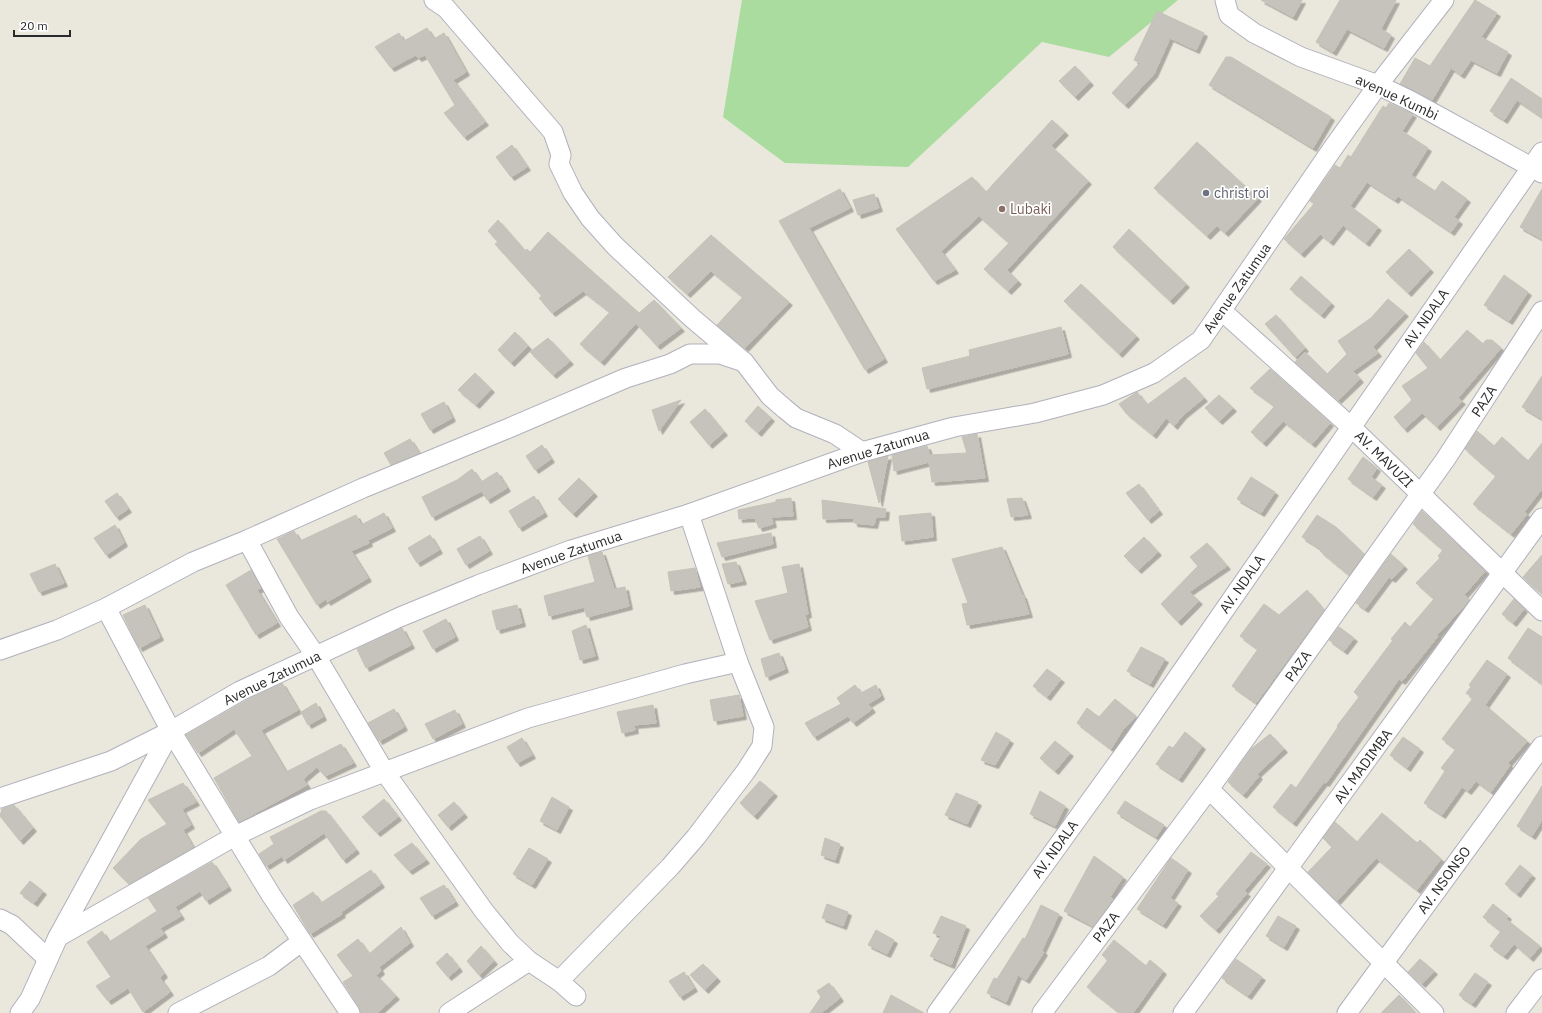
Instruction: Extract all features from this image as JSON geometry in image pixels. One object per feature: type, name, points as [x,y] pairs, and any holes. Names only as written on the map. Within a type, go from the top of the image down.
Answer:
[{"type":"street","points":[[434,0],[446,8],[553,132],[561,155],[559,164],[573,193],[590,218],[640,271],[744,362],[770,396],[796,418],[835,434],[862,452]]},
{"type":"street","name":"Avenue Zatumua","points":[[0,798],[111,762],[171,731],[240,692],[400,617],[478,585],[571,550],[689,514],[862,452],[954,427],[1035,413],[1103,395],[1154,373],[1201,340],[1378,85],[1444,0]]},
{"type":"street","name":"avenue Kumbi","points":[[1227,7],[1254,33],[1301,57],[1378,85],[1539,164]]},
{"type":"street","name":"AV. NDALA","points":[[937,1013],[1135,739],[1350,426],[1539,164]]},
{"type":"street","name":"AV. MAVUZI","points":[[1222,311],[1350,426],[1542,611]]},
{"type":"street","name":"PAZA","points":[[1042,1013],[1209,789],[1467,427],[1542,311]]},
{"type":"street","points":[[0,650],[57,630],[106,608],[193,562],[247,540],[363,488],[604,387],[670,364],[690,354],[720,354],[744,362]]},
{"type":"street","points":[[558,981],[670,867],[696,837],[746,771],[762,746],[764,727],[738,662],[689,514]]},
{"type":"street","name":"AV. MADIMBA","points":[[1182,1013],[1289,869],[1501,571],[1542,518]]},
{"type":"street","points":[[247,540],[289,616],[316,656],[384,771],[484,911],[510,943],[528,961],[558,981],[576,996]]},
{"type":"street","points":[[106,608],[171,731],[301,942],[350,1013]]},
{"type":"street","points":[[58,937],[235,836],[310,800],[528,718],[677,676],[738,662]]},
{"type":"street","points":[[20,1013],[30,999],[41,978],[47,958],[58,937],[171,731]]},
{"type":"street","name":"AV. NSONSO","points":[[1347,1013],[1542,746]]},
{"type":"street","points":[[1209,789],[1434,1013]]},
{"type":"street","points":[[0,919],[12,925],[47,958]]},
{"type":"street","points":[[178,1013],[269,966],[301,942]]},
{"type":"street","points":[[449,1013],[528,961]]},
{"type":"street","points":[[1516,1013],[1542,979]]},
{"type":"green space","points":[[742,0],[1178,0],[1109,57],[1042,42],[908,167],[785,163],[723,117]]},
{"type":"building","points":[[1261,0],[1302,0],[1293,17]]},
{"type":"building","points":[[1340,0],[1396,0],[1381,29],[1391,35],[1384,48],[1347,29],[1333,52],[1316,42]]},
{"type":"building","points":[[1475,0],[1497,13],[1481,37],[1508,52],[1497,73],[1471,60],[1461,75],[1451,68],[1432,100],[1400,84],[1415,58],[1430,66]]},
{"type":"building","points":[[1157,11],[1204,33],[1196,50],[1170,38],[1154,74],[1125,105],[1112,93],[1140,63],[1134,60]]},
{"type":"building","points":[[427,28],[434,39],[444,33],[466,72],[453,80],[485,122],[464,137],[444,113],[455,105],[425,55],[418,58],[416,55],[391,68],[375,47],[399,33],[404,41]]},
{"type":"building","points":[[1226,57],[1231,57],[1331,117],[1313,148],[1209,85]]},
{"type":"building","points":[[1075,66],[1090,82],[1075,97],[1059,81]]},
{"type":"building","points":[[1511,78],[1542,99],[1542,117],[1517,100],[1504,120],[1490,111]]},
{"type":"building","points":[[1389,103],[1413,114],[1402,131],[1428,148],[1411,175],[1435,191],[1442,181],[1467,199],[1454,217],[1459,221],[1451,232],[1398,196],[1395,200],[1367,182],[1350,206],[1378,227],[1366,243],[1343,225],[1330,242],[1320,234],[1301,254],[1284,239],[1314,204],[1310,201],[1335,165],[1340,168],[1348,155],[1351,157],[1383,106],[1386,108]]},
{"type":"building","points":[[1052,120],[1065,132],[1051,146],[1088,181],[1007,270],[1018,281],[1008,291],[984,269],[1009,243],[979,216],[941,251],[955,270],[934,281],[896,229],[972,177],[986,192]]},
{"type":"building","name":"christ roi","points":[[1197,142],[1258,198],[1225,233],[1217,226],[1207,236],[1154,188]]},
{"type":"building","points":[[512,145],[527,167],[511,177],[496,157]]},
{"type":"building","points":[[840,189],[850,208],[809,228],[884,359],[865,370],[779,221]]},
{"type":"building","points":[[1542,189],[1542,239],[1520,227]]},
{"type":"building","points":[[874,194],[879,208],[858,215],[853,200]]},
{"type":"building","points":[[498,220],[525,251],[527,249],[530,252],[548,232],[639,313],[654,300],[681,328],[657,346],[636,323],[601,362],[580,344],[610,312],[583,291],[552,313],[539,298],[542,296],[495,244],[498,242],[488,231]]},
{"type":"building","points":[[1129,229],[1186,284],[1170,301],[1113,247]]},
{"type":"building","points":[[711,235],[789,302],[745,348],[717,325],[743,297],[711,271],[687,294],[668,277]]},
{"type":"building","points":[[1409,249],[1430,269],[1408,293],[1386,272]]},
{"type":"building","points":[[1504,275],[1528,292],[1509,321],[1484,305]]},
{"type":"building","points":[[1301,276],[1331,303],[1321,315],[1290,289]]},
{"type":"building","points":[[1081,284],[1136,336],[1119,354],[1064,301]]},
{"type":"building","points":[[1388,299],[1405,313],[1373,347],[1378,353],[1353,371],[1360,379],[1338,400],[1295,362],[1305,352],[1327,374],[1347,354],[1338,341],[1371,318]]},
{"type":"building","points":[[1276,315],[1305,348],[1295,357],[1265,324]]},
{"type":"building","points":[[1061,327],[1068,354],[927,389],[922,368],[970,356],[969,350]]},
{"type":"building","points":[[1467,330],[1483,344],[1486,340],[1492,340],[1501,348],[1458,398],[1462,401],[1437,427],[1422,413],[1404,429],[1394,417],[1412,400],[1402,386],[1428,368],[1416,353],[1424,342],[1440,360]]},
{"type":"building","points":[[515,332],[528,346],[511,363],[498,350]]},
{"type":"building","points":[[548,338],[570,361],[553,375],[530,352]]},
{"type":"building","points":[[1270,369],[1330,423],[1312,444],[1283,421],[1263,443],[1251,432],[1275,406],[1250,388]]},
{"type":"building","points":[[475,373],[491,389],[476,405],[458,390]]},
{"type":"building","points":[[1542,376],[1542,419],[1522,407]]},
{"type":"building","points":[[1185,377],[1204,398],[1183,415],[1174,426],[1166,418],[1153,435],[1126,413],[1119,404],[1137,392],[1147,405]]},
{"type":"building","points":[[1219,395],[1233,408],[1219,421],[1205,408]]},
{"type":"building","points":[[681,400],[659,431],[652,410]]},
{"type":"building","points":[[444,402],[452,418],[430,430],[421,414]]},
{"type":"building","points":[[758,406],[771,418],[758,433],[745,421]]},
{"type":"building","points":[[705,409],[724,432],[709,445],[690,422]]},
{"type":"building","points":[[1477,431],[1494,446],[1502,437],[1528,461],[1542,443],[1542,489],[1524,512],[1527,514],[1511,534],[1473,504],[1496,476],[1465,449]]},
{"type":"building","points":[[977,434],[985,478],[932,482],[929,462],[894,471],[892,455],[927,446],[930,455],[967,453],[962,437]]},
{"type":"building","points":[[410,439],[419,453],[391,465],[384,453]]},
{"type":"building","points":[[542,445],[551,459],[535,470],[526,456]]},
{"type":"building","points":[[888,456],[879,503],[868,462]]},
{"type":"building","points":[[1363,457],[1377,468],[1371,477],[1382,485],[1373,497],[1348,479]]},
{"type":"building","points":[[472,469],[481,482],[497,472],[507,488],[487,500],[482,491],[432,517],[422,497],[457,480]]},
{"type":"building","points":[[1251,477],[1275,492],[1261,513],[1237,499]]},
{"type":"building","points":[[579,478],[594,493],[573,514],[558,499]]},
{"type":"building","points":[[1139,484],[1159,511],[1148,520],[1126,493]]},
{"type":"building","points":[[117,493],[128,509],[116,517],[105,501]]},
{"type":"building","points":[[534,496],[544,513],[519,528],[509,511]]},
{"type":"building","points":[[791,498],[793,516],[771,517],[773,524],[759,528],[755,518],[739,519],[738,510],[776,502],[776,500]]},
{"type":"building","points":[[1022,498],[1028,515],[1011,517],[1007,499]]},
{"type":"building","points":[[822,500],[886,509],[885,517],[876,517],[874,525],[854,523],[854,518],[823,519]]},
{"type":"building","points":[[1422,511],[1485,571],[1464,595],[1469,599],[1465,605],[1437,635],[1438,636],[1402,681],[1399,679],[1326,783],[1324,782],[1293,823],[1273,807],[1291,784],[1296,788],[1338,727],[1337,726],[1359,697],[1354,692],[1393,640],[1391,639],[1405,622],[1410,627],[1434,599],[1416,583],[1440,558],[1438,556],[1443,550],[1413,524]]},
{"type":"building","points":[[384,513],[392,528],[368,540],[369,543],[351,551],[368,578],[327,602],[326,599],[317,605],[277,539],[294,531],[300,541],[356,515],[361,525]]},
{"type":"building","points":[[931,513],[933,537],[902,541],[899,516]]},
{"type":"building","points":[[1317,515],[1336,527],[1364,554],[1349,575],[1320,551],[1321,549],[1302,537]]},
{"type":"building","points":[[115,525],[124,543],[106,555],[94,538]]},
{"type":"building","points":[[771,533],[773,544],[722,557],[717,543]]},
{"type":"building","points":[[430,535],[439,550],[417,563],[408,548]]},
{"type":"building","points":[[480,536],[489,551],[466,565],[457,549]]},
{"type":"building","points":[[1144,537],[1158,552],[1138,570],[1124,556]]},
{"type":"building","points":[[1207,543],[1227,566],[1189,592],[1199,601],[1178,622],[1161,604],[1198,566],[1190,557]]},
{"type":"building","points":[[1002,547],[1023,595],[1029,614],[967,625],[962,604],[968,603],[952,559]]},
{"type":"building","points":[[602,552],[614,589],[625,587],[629,606],[587,617],[584,607],[549,616],[544,596],[595,582],[588,556]]},
{"type":"building","points":[[1391,554],[1404,566],[1392,579],[1389,577],[1365,609],[1356,603]]},
{"type":"building","points":[[1542,555],[1542,594],[1523,577]]},
{"type":"building","points":[[736,562],[743,581],[728,584],[722,564]]},
{"type":"building","points":[[55,564],[64,583],[39,592],[30,574]]},
{"type":"building","points":[[799,564],[808,614],[805,615],[808,627],[770,640],[755,601],[788,593],[782,567]]},
{"type":"building","points":[[695,568],[700,587],[671,591],[668,572]]},
{"type":"building","points":[[251,570],[261,588],[257,590],[277,623],[256,635],[226,585]]},
{"type":"building","points":[[1307,590],[1324,610],[1256,703],[1232,686],[1258,649],[1240,636],[1264,604],[1279,615]]},
{"type":"building","points":[[1514,599],[1524,609],[1513,623],[1502,614]]},
{"type":"building","points":[[145,605],[160,637],[139,648],[123,615]]},
{"type":"building","points":[[517,605],[522,623],[497,630],[492,611]]},
{"type":"building","points":[[446,619],[455,637],[433,649],[423,631]]},
{"type":"building","points":[[586,625],[595,656],[580,660],[572,631]]},
{"type":"building","points":[[1339,627],[1354,638],[1344,651],[1329,640]]},
{"type":"building","points":[[402,628],[411,645],[366,668],[357,649]]},
{"type":"building","points":[[1528,628],[1542,637],[1542,684],[1508,658]]},
{"type":"building","points":[[1141,647],[1165,659],[1150,684],[1127,671]]},
{"type":"building","points":[[779,653],[785,669],[766,677],[761,659]]},
{"type":"building","points":[[1487,660],[1507,674],[1485,705],[1527,741],[1508,763],[1510,765],[1491,792],[1476,781],[1468,791],[1462,787],[1442,815],[1424,803],[1445,771],[1441,768],[1456,749],[1442,739],[1473,698],[1466,693],[1471,687],[1469,685]]},
{"type":"building","points":[[1047,669],[1061,679],[1047,697],[1033,686]]},
{"type":"building","points":[[282,683],[298,710],[261,730],[286,772],[341,744],[353,763],[325,776],[317,767],[303,779],[307,785],[239,822],[214,778],[252,756],[234,729],[198,753],[186,735],[245,701]]},
{"type":"building","points":[[855,685],[861,693],[876,685],[881,696],[868,704],[872,709],[853,723],[848,716],[814,737],[805,723],[841,704],[837,698]]},
{"type":"building","points":[[739,695],[743,716],[714,721],[710,700]]},
{"type":"building","points":[[1115,699],[1136,716],[1122,731],[1111,749],[1077,723],[1087,708],[1099,717]]},
{"type":"building","points":[[316,703],[323,717],[308,725],[301,712]]},
{"type":"building","points":[[653,705],[656,723],[634,725],[635,730],[622,733],[617,712]]},
{"type":"building","points":[[394,709],[404,727],[379,741],[368,723]]},
{"type":"building","points":[[455,710],[462,724],[433,739],[425,724]]},
{"type":"building","points":[[996,732],[1010,740],[995,765],[981,760]]},
{"type":"building","points":[[1185,732],[1202,746],[1179,779],[1156,764],[1169,746],[1173,748]]},
{"type":"building","points":[[1270,734],[1284,749],[1257,774],[1259,776],[1243,795],[1228,782],[1251,749]]},
{"type":"building","points":[[1403,737],[1420,749],[1407,768],[1390,755]]},
{"type":"building","points":[[522,738],[532,755],[517,763],[507,747]]},
{"type":"building","points":[[1055,741],[1070,753],[1055,771],[1040,758]]},
{"type":"building","points":[[760,781],[774,793],[754,816],[740,803]]},
{"type":"building","points":[[183,783],[196,802],[182,809],[191,825],[183,830],[193,847],[129,884],[113,868],[141,839],[167,824],[148,800]]},
{"type":"building","points":[[1542,786],[1542,820],[1532,836],[1517,826]]},
{"type":"building","points":[[1040,791],[1065,806],[1055,826],[1030,814]]},
{"type":"building","points":[[956,793],[978,802],[967,824],[945,815]]},
{"type":"building","points":[[552,797],[569,807],[557,830],[540,821]]},
{"type":"building","points":[[384,799],[398,817],[377,833],[362,817]]},
{"type":"building","points":[[1125,801],[1164,825],[1156,837],[1117,813]]},
{"type":"building","points":[[454,802],[464,814],[448,827],[438,815]]},
{"type":"building","points":[[14,805],[33,828],[20,841],[0,816],[2,809]]},
{"type":"building","points":[[321,811],[326,811],[356,850],[343,860],[324,833],[284,860],[282,856],[266,866],[259,854],[274,844],[270,837]]},
{"type":"building","points":[[1382,813],[1417,843],[1420,840],[1441,859],[1417,890],[1376,858],[1337,901],[1308,872],[1332,847],[1323,838],[1335,822],[1357,842]]},
{"type":"building","points":[[825,838],[840,844],[835,860],[821,855]]},
{"type":"building","points":[[412,843],[426,860],[409,871],[394,855]]},
{"type":"building","points":[[529,848],[548,859],[532,885],[513,874]]},
{"type":"building","points":[[1251,852],[1267,864],[1244,891],[1247,893],[1216,930],[1200,916],[1219,896],[1216,894]]},
{"type":"building","points":[[1094,856],[1123,877],[1110,897],[1113,899],[1093,926],[1064,911]]},
{"type":"building","points":[[1171,858],[1188,870],[1170,898],[1178,903],[1163,925],[1137,909]]},
{"type":"building","points":[[212,862],[228,887],[206,901],[200,891],[175,907],[181,916],[160,928],[164,934],[145,946],[164,974],[160,978],[170,992],[143,1012],[128,988],[108,1001],[96,986],[111,977],[87,942],[102,931],[109,942],[157,911],[148,898]]},
{"type":"building","points":[[1520,865],[1532,875],[1517,894],[1505,884]]},
{"type":"building","points":[[371,870],[381,884],[341,912],[342,914],[310,934],[293,905],[313,892],[321,903]]},
{"type":"building","points":[[30,881],[43,891],[34,903],[20,893]]},
{"type":"building","points":[[444,885],[455,902],[432,916],[420,898]]},
{"type":"building","points":[[827,904],[848,912],[843,926],[822,918]]},
{"type":"building","points":[[1493,904],[1508,916],[1506,919],[1540,946],[1530,958],[1514,944],[1504,956],[1490,946],[1501,931],[1483,917]]},
{"type":"building","points":[[1041,905],[1059,914],[1042,950],[1044,952],[1026,980],[1018,975],[1006,1002],[987,993],[994,978],[997,979],[1023,938],[1025,939]]},
{"type":"building","points":[[941,916],[966,926],[951,965],[930,956],[941,936],[933,933]]},
{"type":"building","points":[[1278,916],[1296,926],[1284,947],[1266,936]]},
{"type":"building","points":[[401,927],[410,943],[379,967],[381,971],[376,975],[396,996],[377,1013],[361,1013],[359,1007],[343,982],[353,976],[337,955],[358,939],[369,954]]},
{"type":"building","points":[[876,930],[894,940],[887,954],[868,945]]},
{"type":"building","points":[[1114,940],[1146,966],[1150,960],[1163,971],[1133,1013],[1120,1013],[1087,987],[1108,960],[1102,955]]},
{"type":"building","points":[[481,946],[494,961],[479,975],[467,961]]},
{"type":"building","points":[[447,953],[459,968],[448,977],[436,963]]},
{"type":"building","points":[[1236,959],[1262,977],[1248,996],[1222,978]]},
{"type":"building","points":[[1420,959],[1434,971],[1422,984],[1408,972]]},
{"type":"building","points":[[703,964],[717,978],[705,990],[690,975]]},
{"type":"building","points":[[684,972],[694,988],[680,997],[669,981]]},
{"type":"building","points":[[1475,973],[1488,982],[1472,1004],[1459,995]]},
{"type":"building","points":[[829,983],[840,998],[821,1013],[810,1013],[821,997],[817,991]]},
{"type":"building","points":[[891,995],[924,1013],[883,1013]]},
{"type":"building","points":[[1399,995],[1416,1013],[1381,1013]]},
{"type":"place","name":"christ roi","points":[[1206,193]]},
{"type":"place","name":"Lubaki","points":[[1002,209]]}]
